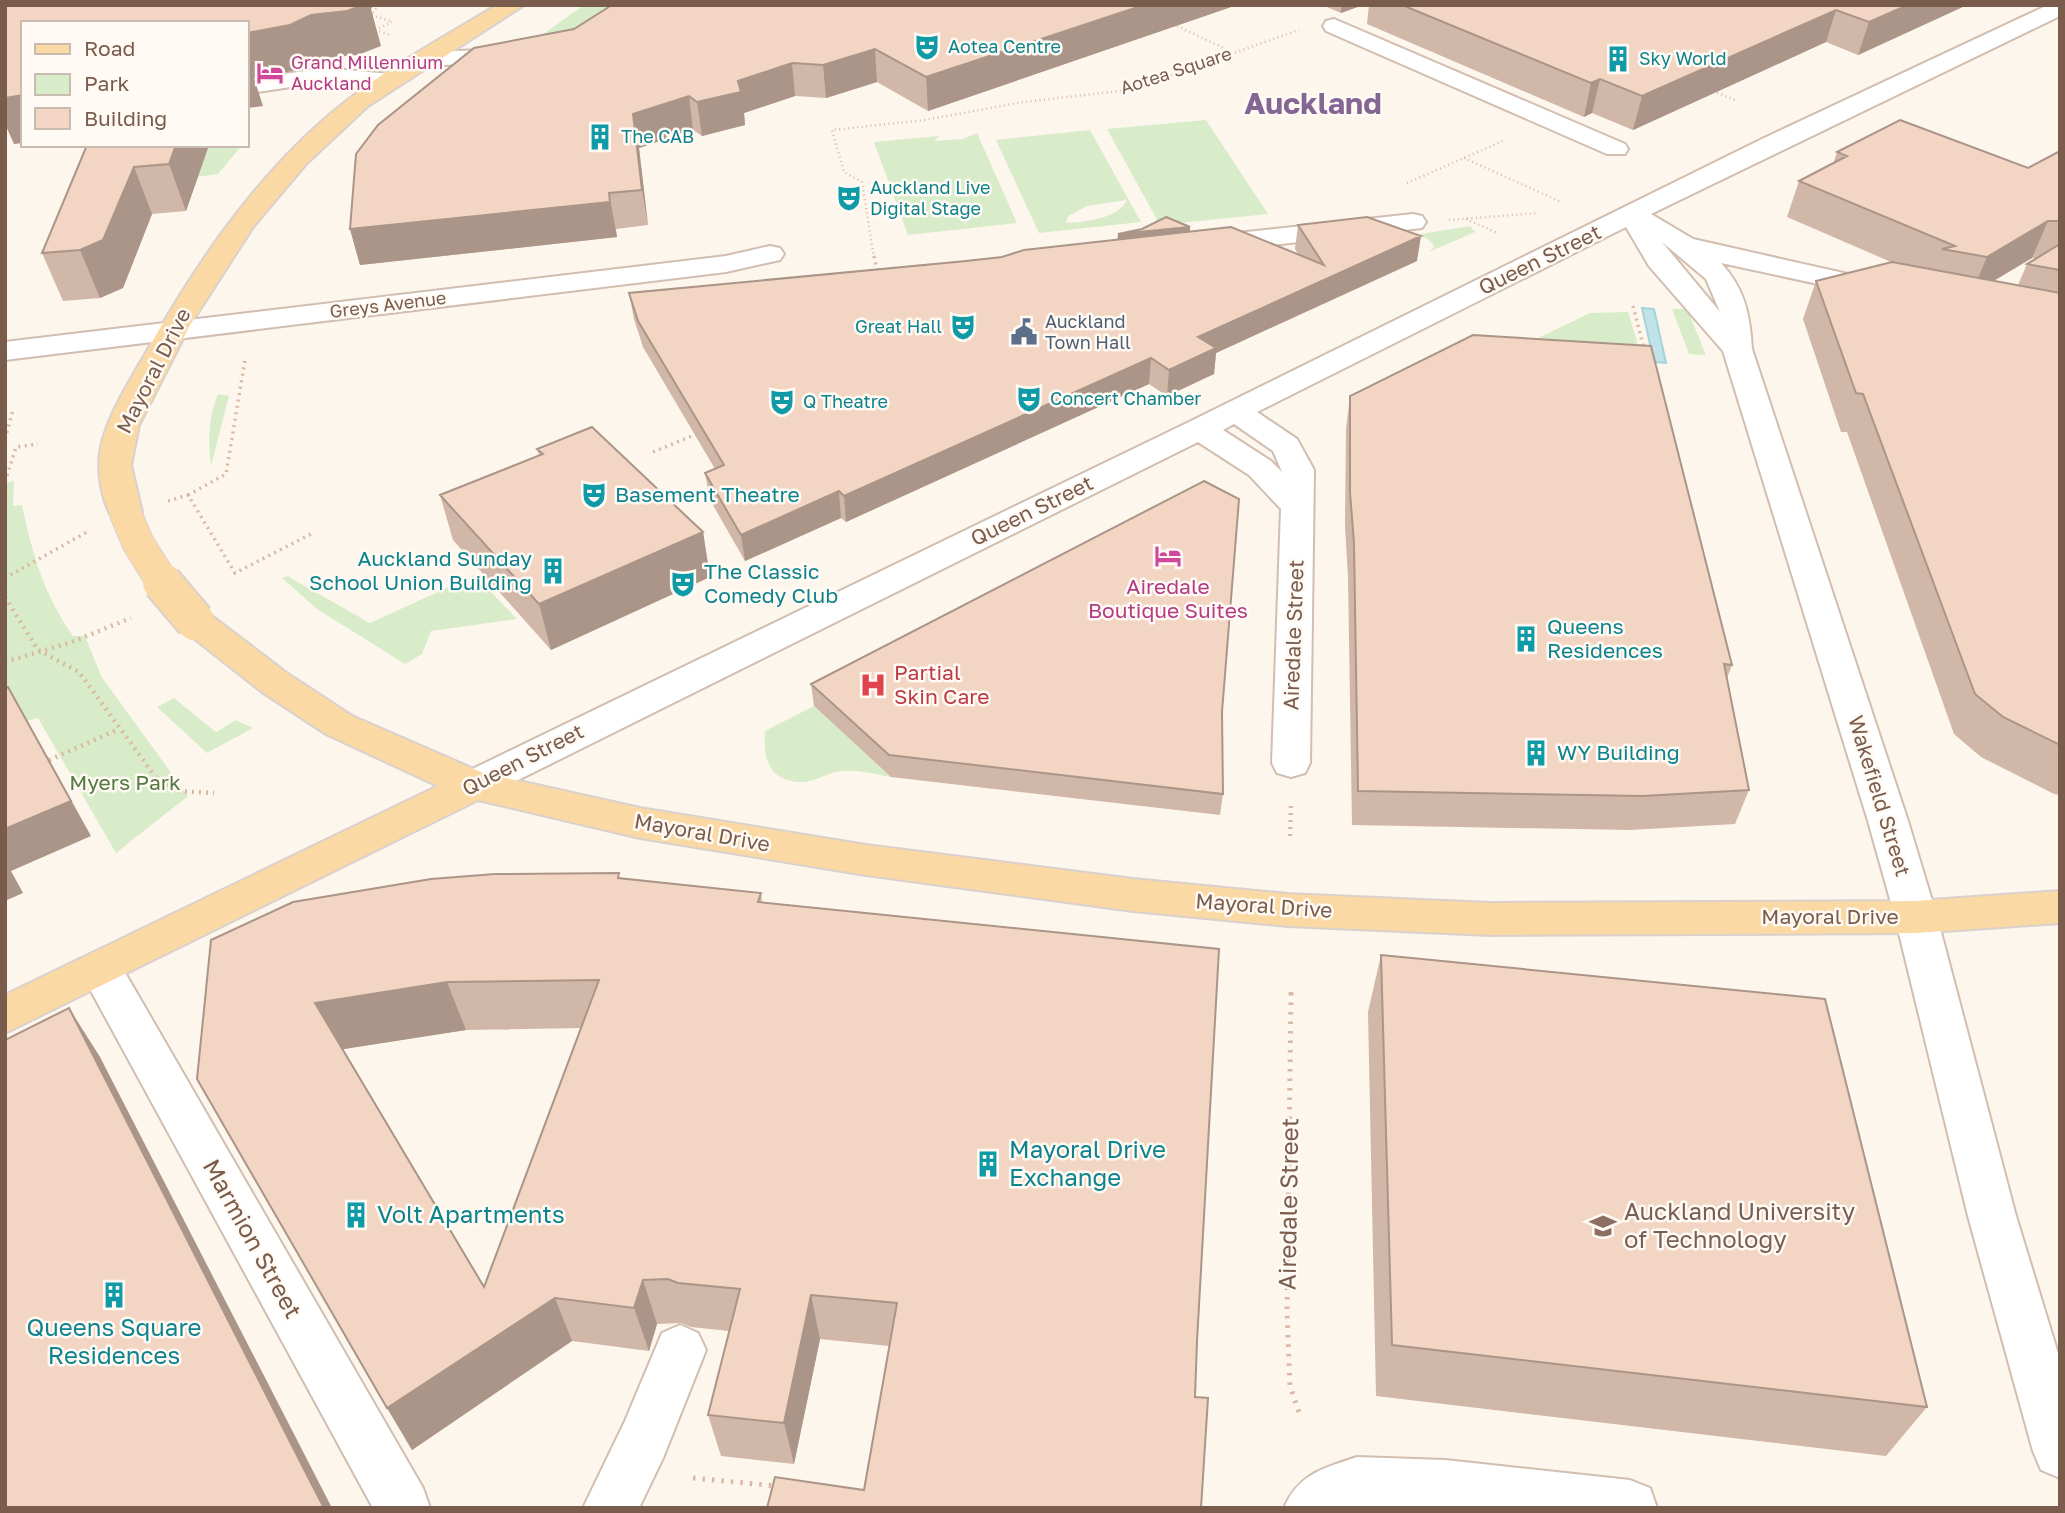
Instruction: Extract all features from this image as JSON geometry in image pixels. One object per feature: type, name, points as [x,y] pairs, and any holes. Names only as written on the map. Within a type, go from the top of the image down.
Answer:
[{"type":"main road","name":"Mayoral Drive","points":[[513,5],[361,100],[304,152],[260,201],[204,275],[131,407],[120,438],[115,467],[125,512],[143,556],[165,588],[195,621],[275,683],[339,725],[474,785],[640,823],[866,860],[1092,890],[1287,910],[1490,919],[1916,917],[2060,907]]},
{"type":"main road","name":"Queen Street","points":[[5,1015],[474,785]]},
{"type":"street","name":"Queen Street","points":[[474,785],[1200,429],[1796,132],[2060,8]]},
{"type":"street","points":[[1335,26],[1366,15]]},
{"type":"street","points":[[1335,26],[1616,149]]},
{"type":"street","points":[[425,59],[539,56]]},
{"type":"street","points":[[300,70],[390,81]]},
{"type":"street","points":[[325,75],[258,90],[361,100]]},
{"type":"street","name":"Wakefield Street","points":[[1632,214],[1689,246],[1710,268],[1733,304],[1737,349],[1916,917],[1992,1216],[2060,1451]]},
{"type":"street","name":"Wakefield Street","points":[[1632,214],[1659,260],[1737,349]]},
{"type":"street","points":[[1185,247],[1413,222]]},
{"type":"street","points":[[1689,246],[1813,276],[1908,294]]},
{"type":"street","name":"Greys Avenue","points":[[5,351],[726,264],[770,254]]},
{"type":"street","points":[[659,271],[711,291]]},
{"type":"street","points":[[1733,304],[1739,292],[1755,281],[1773,277],[1813,276]]},
{"type":"street","name":"Airedale Street","points":[[1235,411],[1272,434],[1294,457],[1298,470],[1291,763]]},
{"type":"street","points":[[1200,429],[1260,468],[1297,507]]},
{"type":"street","name":"Marmion Street","points":[[101,969],[402,1508]]},
{"type":"street","points":[[610,1508],[644,1439],[680,1350]]},
{"type":"street","points":[[1322,1500],[1357,1484],[1445,1487],[1630,1508]]},
{"type":"path","points":[[379,5],[370,15],[393,22],[375,30],[393,36]]},
{"type":"path","points":[[1169,25],[1181,21]]},
{"type":"path","points":[[1177,26],[1232,53]]},
{"type":"path","name":"Aotea Square","points":[[879,280],[868,240],[867,208],[862,182],[844,172],[832,130],[925,120],[1023,102],[1129,90],[1292,31],[1335,26]]},
{"type":"path","points":[[1711,90],[1735,100]]},
{"type":"path","points":[[1400,186],[1550,120]]},
{"type":"path","points":[[1464,159],[1561,202]]},
{"type":"path","points":[[1413,222],[1539,213]]},
{"type":"path","points":[[1466,218],[1497,233]]},
{"type":"path","points":[[1633,306],[1647,358]]},
{"type":"path","points":[[188,495],[226,474],[245,360]]},
{"type":"path","points":[[5,439],[13,410]]},
{"type":"path","points":[[653,452],[711,430]]},
{"type":"path","points":[[5,482],[16,447],[37,444]]},
{"type":"path","points":[[5,578],[89,531]]},
{"type":"path","points":[[5,597],[38,650],[79,672],[157,779],[175,791],[214,793]]},
{"type":"path","points":[[5,662],[72,642]]},
{"type":"path","points":[[50,760],[119,729]]},
{"type":"path","points":[[1290,824],[1290,836]]},
{"type":"path","name":"Airedale Street","points":[[1292,991],[1287,1312],[1290,1386],[1300,1415]]},
{"type":"path","points":[[693,1478],[785,1488]]},
{"type":"green space","points":[[584,5],[616,5],[567,41],[539,37]]},
{"type":"green space","points":[[1206,120],[1268,214],[1160,225],[1107,129]]},
{"type":"green space","points":[[1090,130],[1141,222],[1039,233],[996,140]],"holes":[[[1127,200],[1123,206],[1100,218],[1066,223],[1068,216],[1087,206]]]},
{"type":"green space","points":[[977,133],[1017,223],[908,235],[874,142],[939,136],[934,141],[963,139]]},
{"type":"green space","points":[[199,147],[240,147],[218,174],[189,178]]},
{"type":"green space","points":[[1470,226],[1475,232],[1429,252],[1434,247],[1430,241],[1420,236],[1409,236]]},
{"type":"green space","points":[[1672,309],[1687,309],[1706,355],[1689,354]]},
{"type":"green space","points":[[1628,312],[1642,358],[1518,348],[1590,313]]},
{"type":"green space","points":[[218,394],[229,396],[211,466],[210,430]]},
{"type":"green space","name":"Myers Park","points":[[14,481],[13,506],[22,505],[35,557],[54,605],[73,636],[85,636],[101,676],[188,796],[116,853],[38,718],[5,726],[5,483]]},
{"type":"green space","points":[[475,575],[517,619],[431,631],[422,654],[405,664],[317,609],[282,578],[287,576],[370,623]]},
{"type":"green space","points":[[174,698],[216,732],[236,720],[253,728],[207,753],[157,707]]},
{"type":"green space","points":[[814,706],[891,777],[843,771],[805,782],[783,779],[776,774],[767,760],[765,731]]},
{"type":"water","points":[[1642,308],[1654,309],[1666,363],[1654,362]]},
{"type":"building","points":[[5,5],[363,5],[347,11],[311,15],[290,25],[248,33],[248,21],[21,21],[21,95],[5,98]]},
{"type":"building","points":[[612,5],[1144,5],[926,77],[875,49],[823,65],[792,63],[738,81],[741,92],[697,102],[689,96],[633,114],[642,190],[609,193],[610,202],[350,229],[356,154],[378,125],[474,48],[574,29]]},
{"type":"building","points":[[1402,5],[1908,5],[1869,22],[1836,10],[1642,96],[1600,79],[1591,83]]},
{"type":"building","points":[[1900,120],[2028,168],[2060,151],[2060,221],[2048,221],[1987,257],[1942,249],[1955,246],[1799,181],[1847,156],[1837,152]]},
{"type":"building","points":[[86,147],[175,147],[169,164],[134,167],[103,240],[80,250],[42,253]]},
{"type":"building","points":[[1166,217],[1190,227],[1118,234],[1142,229]]},
{"type":"building","points":[[1367,217],[1421,236],[1198,337],[1216,348],[1169,370],[1151,358],[844,496],[839,491],[741,535],[705,473],[724,465],[638,321],[629,293],[966,261],[1002,257],[1024,250],[1231,227],[1324,265],[1298,225]]},
{"type":"building","points":[[2060,244],[2060,270],[2027,264]]},
{"type":"building","points":[[1892,262],[2060,293],[2060,745],[2003,717],[1975,694],[1863,394],[1856,393],[1816,281]]},
{"type":"building","points":[[1473,335],[1651,346],[1732,665],[1724,664],[1749,790],[1643,796],[1358,791],[1350,396]]},
{"type":"building","points":[[592,427],[703,532],[539,604],[440,495],[543,454],[537,449]]},
{"type":"building","points":[[1204,481],[1239,499],[1222,712],[1223,794],[889,755],[811,684]]},
{"type":"building","points":[[8,687],[71,801],[5,829],[5,688]]},
{"type":"building","points":[[619,873],[618,878],[761,893],[758,902],[1219,949],[1195,1397],[1208,1398],[1201,1508],[767,1508],[775,1477],[864,1490],[897,1303],[811,1295],[784,1423],[708,1415],[740,1289],[678,1283],[668,1279],[643,1280],[634,1308],[555,1298],[387,1408],[197,1079],[211,940],[293,902],[431,879],[495,874]],"holes":[[[599,980],[484,1287],[315,1003],[447,982]]]},
{"type":"building","name":"Auckland University of Technology","points":[[1381,955],[1825,999],[1927,1407],[1392,1345]]},
{"type":"building","name":"Queens Square Residences","points":[[69,1008],[324,1508],[5,1508],[5,1040]]},
{"type":"place","name":"Aotea Centre","points":[[927,47]]},
{"type":"place","name":"Sky World","points":[[1618,59]]},
{"type":"place","name":"Grand Millennium Auckland","points":[[270,73]]},
{"type":"place","name":"The CAB","points":[[600,137]]},
{"type":"place","name":"Auckland Live Digital Stage","points":[[849,198]]},
{"type":"place","name":"Great Hall","points":[[963,327]]},
{"type":"place","name":"Auckland Town Hall","points":[[1024,332]]},
{"type":"place","name":"Concert Chamber","points":[[1029,399]]},
{"type":"place","name":"Q Theatre","points":[[782,402]]},
{"type":"place","name":"Basement Theatre","points":[[594,495]]},
{"type":"place","name":"Airedale Boutique Suites","points":[[1168,556]]},
{"type":"place","name":"Auckland Sunday School Union Building","points":[[553,571]]},
{"type":"place","name":"The Classic Comedy Club","points":[[683,584]]},
{"type":"place","name":"Queens Residences","points":[[1526,639]]},
{"type":"place","name":"Partial Skin Care","points":[[873,685]]},
{"type":"place","name":"WY Building","points":[[1536,753]]},
{"type":"place","name":"Mayoral Drive Exchange","points":[[988,1164]]},
{"type":"place","name":"Volt Apartments","points":[[356,1215]]},
{"type":"place","name":"Auckland University of Technology","points":[[1603,1226]]},
{"type":"place","name":"Queens Square Residences","points":[[114,1295]]},
{"type":"district","name":"Auckland","points":[[1313,104]]}]
